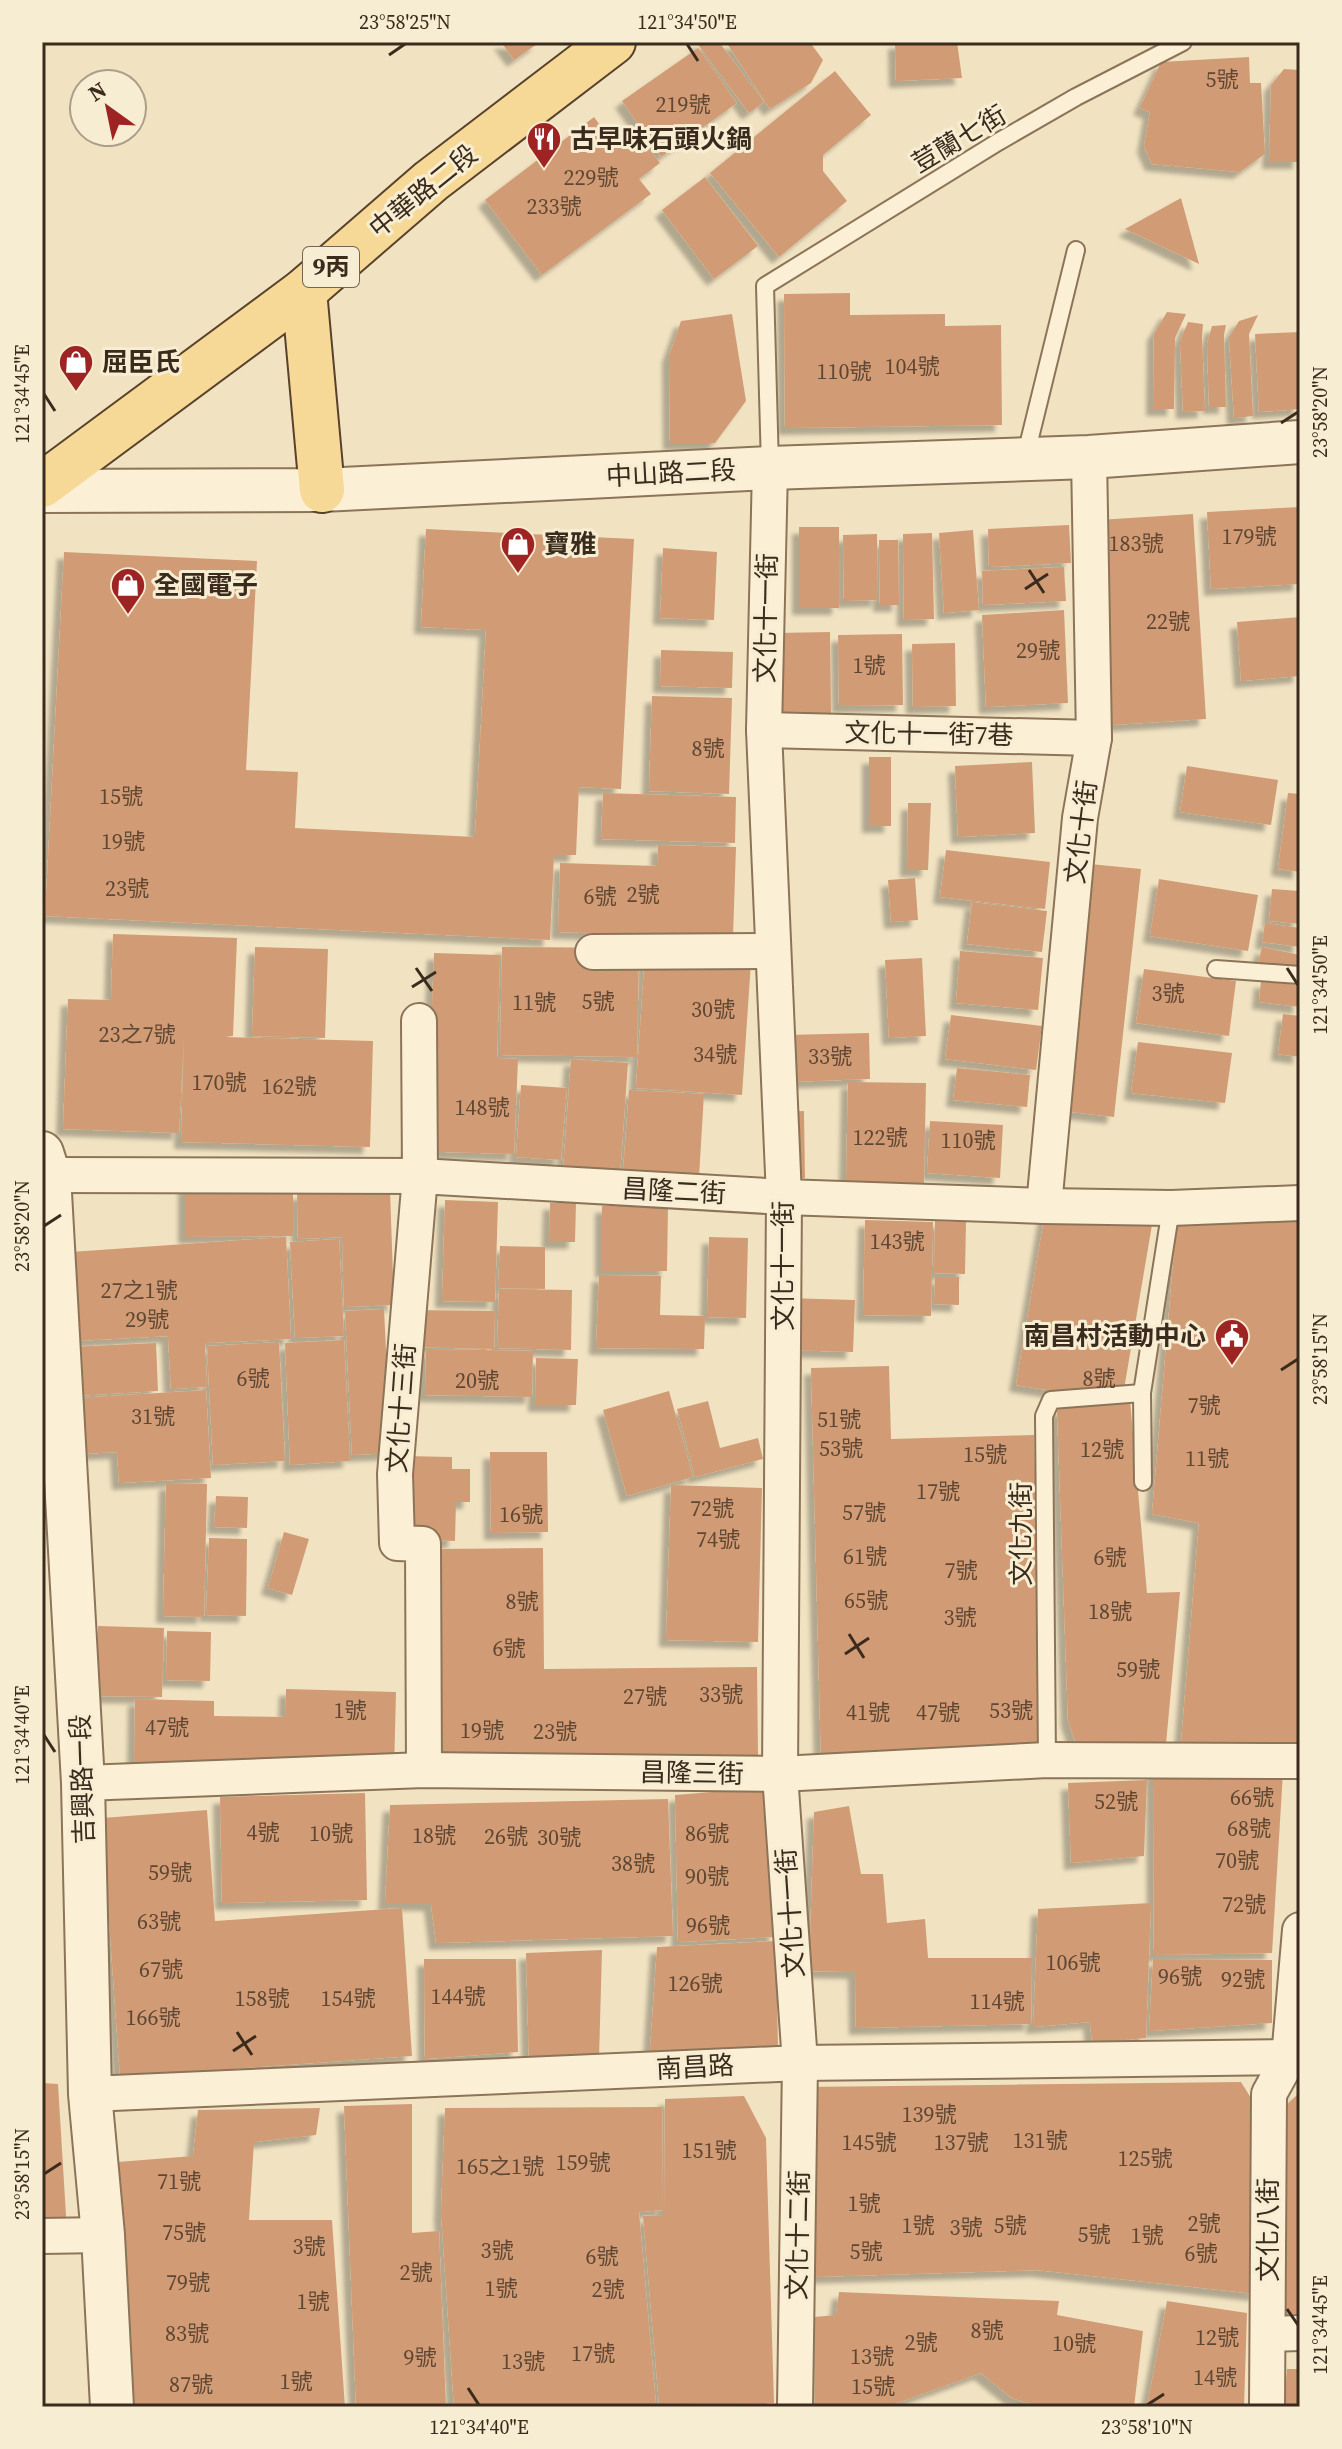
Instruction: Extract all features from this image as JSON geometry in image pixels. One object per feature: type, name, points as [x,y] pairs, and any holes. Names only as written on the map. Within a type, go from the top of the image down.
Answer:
[{"type":"main road","name":"中華路二段","points":[[42,488],[304,291],[431,181],[613,42]]},
{"type":"main road","points":[[304,291],[322,490]]},
{"type":"street","name":"中山路二段","points":[[42,488],[322,490],[770,468],[1089,457],[1300,442]]},
{"type":"street","name":"文化十街","points":[[1044,1206],[1080,818],[1094,738],[1089,457]]},
{"type":"street","name":"文化十一街","points":[[770,468],[764,730],[784,1197],[780,1774],[800,2063]]},
{"type":"street","name":"文化十一街7巷","points":[[764,730],[1094,738]]},
{"type":"street","points":[[593,952],[773,951]]},
{"type":"street","name":"文化十三街","points":[[419,1021],[420,1176],[395,1474],[397,1543],[423,1544],[424,1770]]},
{"type":"street","name":"昌隆二街","points":[[45,1164],[420,1176],[784,1197],[1044,1206],[1171,1208],[1300,1203]]},
{"type":"street","name":"吉興路一段","points":[[45,1164],[51,1411],[83,1783],[90,2094],[103,2235],[112,2407]]},
{"type":"street","name":"昌隆三街","points":[[83,1783],[424,1770],[780,1774],[1047,1760],[1300,1761]]},
{"type":"street","points":[[1294,2057],[1300,1930]]},
{"type":"street","name":"南昌路","points":[[90,2094],[800,2063],[1294,2057]]},
{"type":"street","name":"文化八街","points":[[1267,2407],[1284,2334],[1269,2094],[1294,2057]]},
{"type":"street","name":"文化十二街","points":[[795,2407],[800,2063]]},
{"type":"street","points":[[42,2236],[103,2235]]},
{"type":"lane","name":"荳蘭七街","points":[[770,468],[765,286],[998,142],[1076,97],[1183,42]]},
{"type":"lane","points":[[1025,459],[1076,250]]},
{"type":"lane","points":[[1216,969],[1300,975]]},
{"type":"lane","points":[[1143,1482],[1142,1393],[1171,1208]]},
{"type":"lane","name":"文化九街","points":[[1047,1760],[1044,1416],[1051,1400],[1142,1393]]},
{"type":"building","points":[[501,42],[540,42],[514,60]]},
{"type":"building","points":[[696,42],[719,42],[764,102],[749,113]]},
{"type":"building","points":[[726,42],[814,42],[812,45],[823,60],[811,83],[770,109]]},
{"type":"building","points":[[895,42],[957,42],[962,78],[896,81]]},
{"type":"building","points":[[698,48],[737,103],[661,157],[622,101]]},
{"type":"building","points":[[1249,57],[1250,83],[1261,83],[1265,154],[1240,172],[1152,164],[1144,146],[1150,112],[1140,108],[1161,62]]},
{"type":"building","points":[[1284,69],[1300,70],[1300,162],[1269,162],[1271,85]]},
{"type":"building","points":[[835,71],[871,115],[823,155],[823,171],[847,201],[779,257],[710,173]]},
{"type":"building","points":[[594,117],[610,139],[630,124],[660,163],[639,179],[651,194],[542,275],[485,200]]},
{"type":"building","points":[[705,177],[758,246],[714,279],[662,210]]},
{"type":"building","points":[[1181,198],[1199,264],[1125,229]]},
{"type":"building","points":[[850,293],[850,315],[945,314],[945,326],[1001,325],[1002,425],[785,428],[784,294]]},
{"type":"building","points":[[1167,312],[1186,314],[1175,338],[1174,409],[1153,409],[1154,334]]},
{"type":"building","points":[[732,314],[746,401],[715,443],[670,443],[669,356],[681,321]]},
{"type":"building","points":[[1258,315],[1249,334],[1253,416],[1234,418],[1229,337],[1239,321]]},
{"type":"building","points":[[1188,322],[1203,324],[1205,411],[1183,412],[1180,341]]},
{"type":"building","points":[[1226,325],[1226,407],[1209,407],[1207,344],[1212,326]]},
{"type":"building","points":[[1300,332],[1300,409],[1259,412],[1255,334]]},
{"type":"building","points":[[1300,507],[1300,584],[1211,589],[1207,512]]},
{"type":"building","points":[[1193,514],[1206,719],[1112,725],[1098,520]]},
{"type":"building","points":[[1069,525],[1071,563],[989,567],[988,529]]},
{"type":"building","points":[[799,527],[839,527],[839,608],[799,608]]},
{"type":"building","points":[[426,529],[634,539],[621,789],[579,787],[576,855],[554,855],[550,940],[45,916],[64,552],[257,561],[246,770],[298,772],[295,828],[475,837],[486,630],[421,627]]},
{"type":"building","points":[[973,530],[979,610],[944,613],[939,533]]},
{"type":"building","points":[[932,533],[934,619],[904,620],[903,534]]},
{"type":"building","points":[[877,534],[878,600],[844,601],[843,535]]},
{"type":"building","points":[[879,540],[898,540],[899,605],[880,605]]},
{"type":"building","points":[[663,548],[717,552],[714,620],[660,618]]},
{"type":"building","points":[[1064,567],[1066,601],[983,605],[982,571]]},
{"type":"building","points":[[1064,610],[1068,703],[986,707],[982,615]]},
{"type":"building","points":[[1300,617],[1300,676],[1241,681],[1237,622]]},
{"type":"building","points":[[830,632],[831,714],[776,715],[775,633]]},
{"type":"building","points":[[902,634],[903,705],[839,706],[838,635]]},
{"type":"building","points":[[955,643],[956,706],[913,707],[912,644]]},
{"type":"building","points":[[661,650],[733,652],[732,688],[660,686]]},
{"type":"building","points":[[652,696],[732,698],[729,794],[649,791]]},
{"type":"building","points":[[869,757],[891,757],[891,826],[869,826]]},
{"type":"building","points":[[1032,762],[1035,833],[958,837],[955,766]]},
{"type":"building","points":[[1187,766],[1278,780],[1271,825],[1180,812]]},
{"type":"building","points":[[603,793],[736,797],[735,843],[601,839]]},
{"type":"building","points":[[1288,793],[1300,794],[1300,872],[1278,869]]},
{"type":"building","points":[[908,803],[931,803],[928,870],[907,870]]},
{"type":"building","points":[[658,845],[736,847],[733,937],[558,932],[560,863],[657,866]]},
{"type":"building","points":[[946,850],[1050,862],[1045,909],[940,897]]},
{"type":"building","points":[[1090,864],[1141,869],[1114,1117],[1063,1111]]},
{"type":"building","points":[[915,878],[918,920],[891,922],[888,880]]},
{"type":"building","points":[[1159,879],[1258,895],[1248,951],[1150,936]]},
{"type":"building","points":[[1272,889],[1300,891],[1300,924],[1269,921]]},
{"type":"building","points":[[972,902],[1047,911],[1042,952],[967,944]]},
{"type":"building","points":[[1265,923],[1300,928],[1300,947],[1262,942]]},
{"type":"building","points":[[113,934],[237,938],[233,1036],[225,1037],[373,1041],[370,1147],[181,1142],[184,1035],[179,1133],[63,1129],[68,999],[111,1000]]},
{"type":"building","points":[[255,947],[328,949],[325,1038],[252,1036]]},
{"type":"building","points":[[502,947],[639,948],[637,1057],[500,1055]]},
{"type":"building","points":[[1262,947],[1300,955],[1300,972],[1258,963]]},
{"type":"building","points":[[960,951],[1043,958],[1038,1010],[956,1003]]},
{"type":"building","points":[[434,953],[500,955],[497,1058],[518,1059],[514,1154],[409,1151],[429,1089]]},
{"type":"building","points":[[645,955],[751,962],[742,1095],[636,1088]]},
{"type":"building","points":[[922,958],[926,1036],[889,1038],[885,960]]},
{"type":"building","points":[[1144,969],[1236,981],[1229,1036],[1136,1023]]},
{"type":"building","points":[[1261,981],[1300,985],[1300,1007],[1259,1002]]},
{"type":"building","points":[[1283,1014],[1300,1016],[1300,1057],[1278,1054]]},
{"type":"building","points":[[951,1015],[1042,1026],[1036,1070],[945,1059]]},
{"type":"building","points":[[869,1033],[870,1079],[787,1082],[786,1035]]},
{"type":"building","points":[[1138,1042],[1232,1053],[1225,1103],[1131,1093]]},
{"type":"building","points":[[571,1059],[628,1063],[620,1174],[563,1171]]},
{"type":"building","points":[[957,1068],[1030,1075],[1027,1107],[953,1100]]},
{"type":"building","points":[[848,1082],[926,1083],[924,1183],[846,1182]]},
{"type":"building","points":[[521,1085],[567,1088],[561,1160],[516,1157]]},
{"type":"building","points":[[629,1090],[704,1094],[699,1177],[623,1172]]},
{"type":"building","points":[[804,1111],[805,1178],[779,1179],[778,1112]]},
{"type":"building","points":[[930,1121],[1003,1125],[1000,1178],[927,1173]]},
{"type":"building","points":[[185,1179],[293,1179],[293,1236],[185,1237]]},
{"type":"building","points":[[390,1190],[394,1305],[344,1307],[342,1237],[298,1239],[297,1193]]},
{"type":"building","points":[[445,1200],[498,1202],[495,1302],[442,1301]]},
{"type":"building","points":[[550,1203],[576,1203],[575,1242],[549,1242]]},
{"type":"building","points":[[602,1206],[668,1206],[667,1271],[602,1271]]},
{"type":"building","points":[[1046,1207],[1152,1225],[1122,1401],[1130,1400],[1147,1593],[1180,1592],[1166,1744],[1075,1741],[1068,1720],[1057,1409],[1117,1401],[1016,1385]]},
{"type":"building","name":"南昌村活動中心","points":[[1177,1217],[1300,1221],[1300,1758],[1180,1756],[1199,1523],[1152,1514]]},
{"type":"building","points":[[865,1220],[933,1222],[931,1316],[863,1315]]},
{"type":"building","points":[[935,1221],[966,1222],[965,1274],[934,1273]]},
{"type":"building","points":[[286,1237],[291,1339],[205,1343],[207,1387],[171,1389],[168,1336],[75,1341],[71,1252]]},
{"type":"building","points":[[709,1237],[748,1238],[746,1318],[707,1317]]},
{"type":"building","points":[[339,1239],[344,1336],[295,1338],[290,1242]]},
{"type":"building","points":[[500,1246],[545,1247],[545,1289],[498,1288]]},
{"type":"building","points":[[599,1275],[661,1276],[660,1315],[705,1316],[704,1349],[596,1348]]},
{"type":"building","points":[[935,1277],[959,1277],[959,1305],[934,1304]]},
{"type":"building","points":[[499,1289],[572,1290],[571,1350],[497,1348]]},
{"type":"building","points":[[786,1298],[855,1300],[853,1352],[785,1350]]},
{"type":"building","points":[[384,1309],[391,1453],[352,1455],[345,1311]]},
{"type":"building","points":[[414,1310],[495,1311],[494,1349],[413,1347]]},
{"type":"building","points":[[344,1340],[350,1461],[290,1465],[285,1343]]},
{"type":"building","points":[[279,1342],[285,1461],[213,1465],[207,1346]]},
{"type":"building","points":[[156,1343],[158,1391],[74,1396],[71,1347]]},
{"type":"building","points":[[426,1349],[533,1351],[532,1397],[425,1395]]},
{"type":"building","points":[[536,1358],[578,1359],[576,1405],[535,1405]]},
{"type":"building","points":[[889,1366],[891,1439],[1034,1435],[1042,1752],[821,1759],[811,1368]]},
{"type":"building","points":[[206,1390],[211,1478],[119,1483],[117,1452],[81,1454],[79,1398]]},
{"type":"building","points":[[669,1391],[693,1477],[627,1496],[603,1410]]},
{"type":"building","points":[[708,1401],[720,1448],[758,1438],[763,1459],[695,1477],[677,1409]]},
{"type":"building","points":[[490,1452],[547,1452],[548,1532],[491,1533]]},
{"type":"building","points":[[405,1456],[452,1457],[452,1469],[470,1469],[470,1502],[456,1502],[455,1541],[402,1539]]},
{"type":"building","points":[[166,1483],[207,1484],[204,1617],[163,1616]]},
{"type":"building","points":[[671,1485],[762,1488],[758,1642],[666,1640]]},
{"type":"building","points":[[216,1496],[248,1497],[247,1528],[214,1527]]},
{"type":"building","points":[[284,1532],[309,1539],[292,1595],[268,1588]]},
{"type":"building","points":[[209,1538],[247,1539],[246,1616],[206,1615]]},
{"type":"building","points":[[543,1548],[544,1669],[757,1667],[758,1755],[436,1759],[435,1549]]},
{"type":"building","points":[[98,1626],[164,1628],[162,1697],[97,1696]]},
{"type":"building","points":[[167,1631],[211,1632],[210,1681],[166,1680]]},
{"type":"building","points":[[286,1689],[396,1692],[394,1772],[134,1767],[135,1699],[214,1701],[214,1716],[285,1717]]},
{"type":"building","points":[[1153,1770],[1283,1772],[1272,1953],[1154,1955]]},
{"type":"building","points":[[1147,1780],[1144,1856],[1071,1863],[1068,1783]]},
{"type":"building","points":[[774,1787],[776,1937],[678,1942],[675,1795]]},
{"type":"building","points":[[365,1793],[367,1900],[222,1903],[220,1797]]},
{"type":"building","points":[[668,1799],[673,1936],[436,1943],[431,1904],[385,1904],[390,1805]]},
{"type":"building","points":[[849,1806],[861,1874],[883,1874],[887,1923],[925,1919],[928,1958],[1032,1958],[1031,2024],[856,2028],[855,1972],[809,1971],[814,1812]]},
{"type":"building","points":[[207,1810],[215,1921],[402,1908],[412,2056],[120,2077],[102,1818]]},
{"type":"building","points":[[1151,1903],[1146,2038],[1092,2043],[1090,2022],[1033,2027],[1038,1909]]},
{"type":"building","points":[[776,1941],[778,2047],[650,2051],[657,1947]]},
{"type":"building","points":[[602,1950],[599,2059],[529,2062],[526,1953]]},
{"type":"building","points":[[424,1959],[516,1959],[518,2052],[425,2059]]},
{"type":"building","points":[[1153,1959],[1272,1960],[1272,2023],[1149,2031]]},
{"type":"building","points":[[1241,2082],[1261,2114],[1257,2294],[1037,2270],[813,2277],[802,2087]]},
{"type":"building","points":[[42,2083],[58,2084],[67,2232],[42,2231]]},
{"type":"building","points":[[1300,2092],[1300,2314],[1275,2314],[1278,2113]]},
{"type":"building","points":[[744,2096],[766,2138],[774,2403],[659,2404],[643,2216],[664,2215],[665,2099]]},
{"type":"building","points":[[412,2104],[412,2233],[439,2231],[446,2407],[356,2407],[344,2106]]},
{"type":"building","points":[[662,2107],[663,2210],[639,2212],[656,2405],[454,2407],[441,2213],[445,2108]]},
{"type":"building","points":[[320,2108],[316,2135],[254,2142],[249,2220],[332,2220],[345,2407],[118,2407],[105,2163],[193,2156],[198,2110]]},
{"type":"building","points":[[839,2292],[1059,2301],[1057,2315],[1143,2331],[1134,2407],[1041,2407],[1012,2398],[981,2373],[886,2407],[815,2407],[814,2317],[836,2315]]},
{"type":"building","points":[[1167,2301],[1247,2313],[1244,2407],[1147,2407]]},
{"type":"building","points":[[1287,2369],[1300,2369],[1300,2407],[1285,2407]]},
{"type":"place","name":"古早味石頭火鍋","points":[[544,170]]},
{"type":"place","name":"屈臣氏","points":[[76,393]]},
{"type":"place","name":"寶雅","points":[[518,575]]},
{"type":"place","name":"全國電子","points":[[128,616]]},
{"type":"place","name":"南昌村活動中心","points":[[1232,1367]]}]
